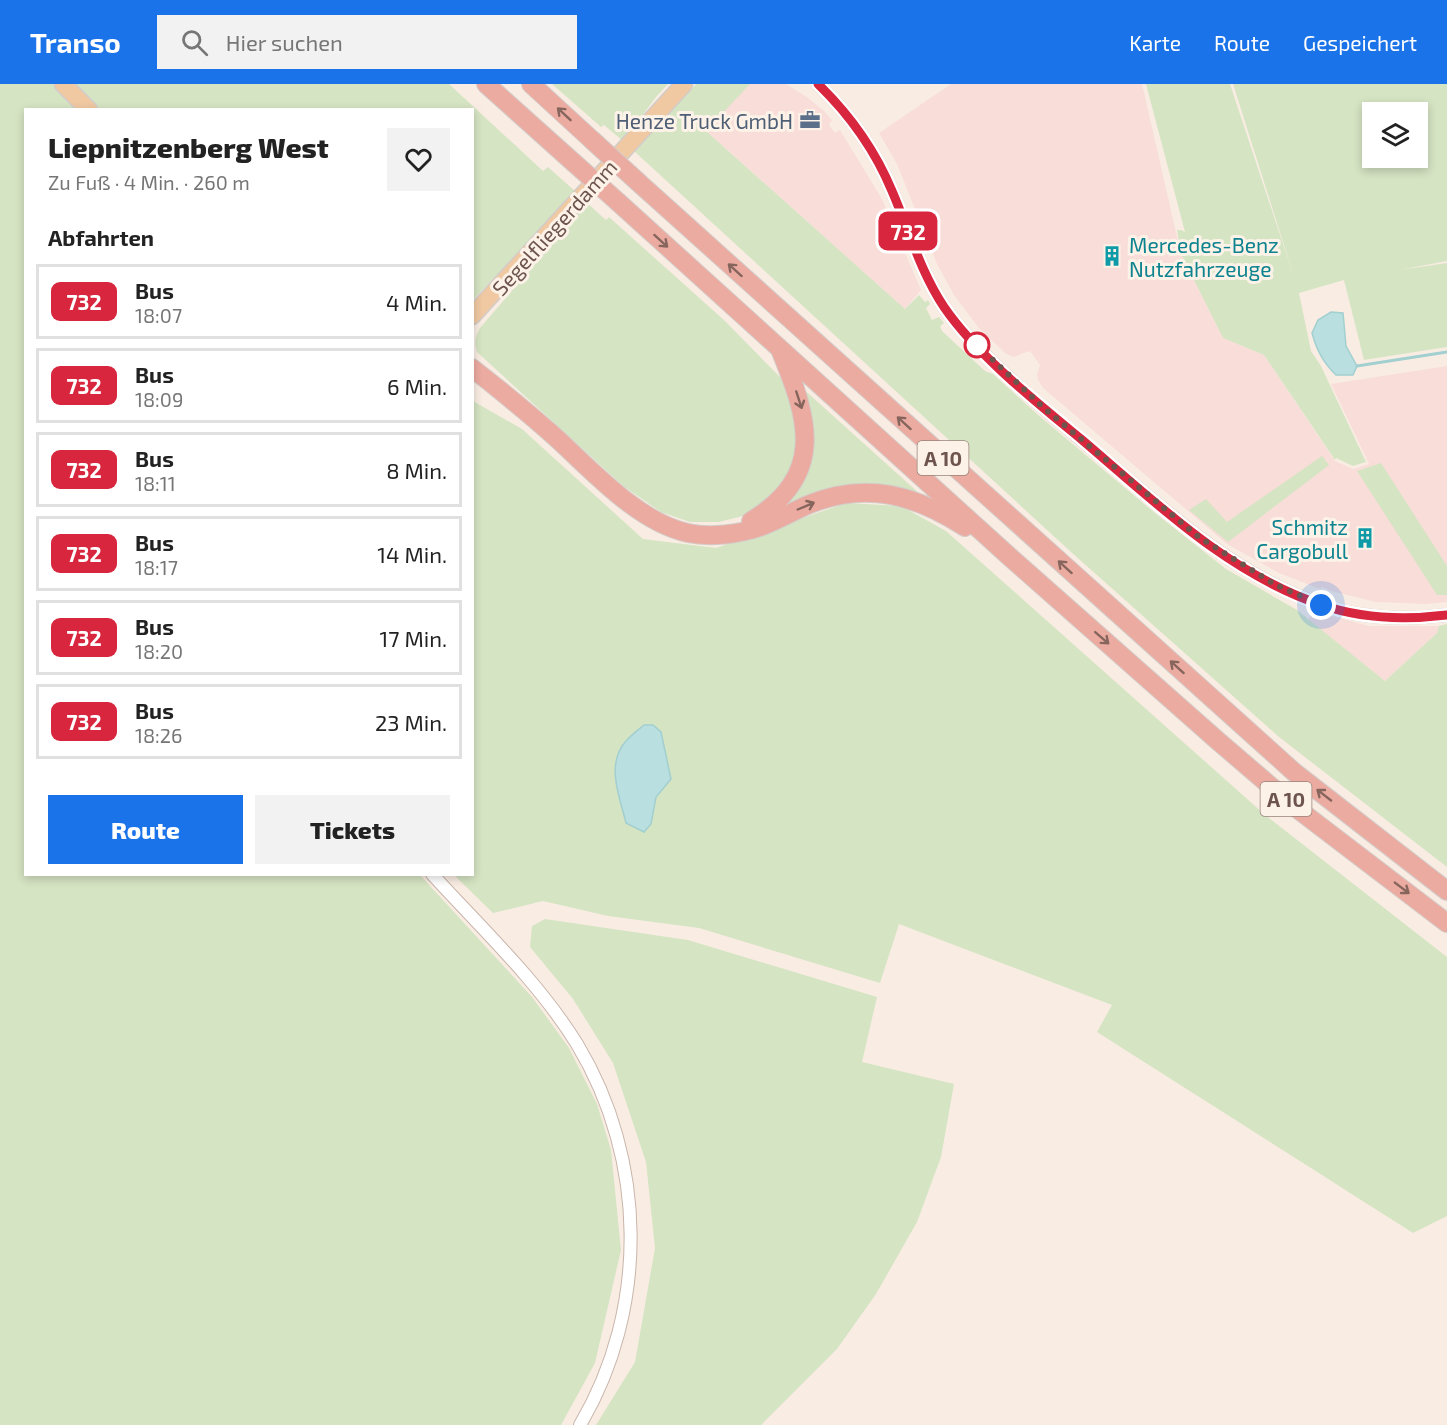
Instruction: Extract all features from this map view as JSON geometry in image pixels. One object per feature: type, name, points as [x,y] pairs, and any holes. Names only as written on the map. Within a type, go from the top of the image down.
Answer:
[{"type":"highway","name":"A 10","points":[[486,84],[778,345],[1011,558],[1295,807],[1447,923]]},
{"type":"highway","name":"A 10","points":[[533,86],[1294,772],[1447,891]]},
{"type":"highway","points":[[732,533],[763,514],[779,500],[794,480],[803,459],[806,433],[802,405],[778,345]]},
{"type":"highway","points":[[474,370],[532,416],[643,513],[674,529],[709,535],[732,533],[760,527],[826,498],[854,493],[879,493],[916,501],[944,514],[1011,558]]},
{"type":"main road","points":[[63,84],[87,108]]},
{"type":"main road","name":"Segelfliegerdamm","points":[[474,314],[684,84]]},
{"type":"street","points":[[818,84],[847,114],[870,148],[893,192],[923,268],[951,316],[992,360],[1045,409],[1200,538],[1276,585],[1321,605],[1353,614],[1398,618],[1447,615]]},
{"type":"street","points":[[434,876],[522,972],[558,1016],[577,1044],[595,1078],[617,1138],[629,1195],[631,1226],[629,1282],[617,1341],[597,1394],[580,1425]]},
{"type":"shaded area","points":[[750,84],[786,84],[824,111],[832,120],[829,125],[835,133],[840,130],[882,199],[921,290],[905,309],[705,130]]},
{"type":"shaded area","points":[[951,84],[1142,84],[1181,254],[1223,338],[1264,355],[1335,461],[1353,469],[1369,464],[1331,384],[1447,366],[1447,602],[1426,604],[1376,602],[1322,587],[1320,589],[1279,573],[1227,544],[1043,388],[1037,374],[1040,365],[1030,351],[1013,357],[1005,353],[978,327],[954,295],[937,264],[897,164],[879,133]]},
{"type":"shaded area","points":[[1312,611],[1369,626],[1439,626],[1437,633],[1385,681],[1309,620]]},
{"type":"green space","points":[[0,84],[449,84],[543,171],[548,167],[576,192],[474,299],[474,108],[24,108],[24,876],[421,876],[532,997],[569,1048],[597,1104],[611,1150],[621,1250],[595,1363],[561,1425],[0,1425]]},
{"type":"green space","points":[[552,84],[668,84],[623,141],[604,125],[601,127]]},
{"type":"green space","points":[[696,84],[750,84],[706,131],[905,309],[919,295],[925,302],[928,300],[930,304],[926,308],[932,320],[939,317],[944,323],[940,326],[942,331],[985,371],[993,374],[1038,415],[1155,513],[1226,569],[1297,610],[1385,681],[1437,633],[1439,626],[1447,624],[1447,867],[1279,737],[1071,552],[634,151]]},
{"type":"green space","points":[[1146,84],[1230,84],[1295,280],[1233,84],[1447,84],[1447,261],[1399,270],[1447,263],[1447,347],[1364,360],[1344,280],[1299,293],[1311,351],[1321,366],[1366,462],[1353,466],[1336,458],[1335,460],[1264,355],[1223,338],[1181,254],[1177,230],[1185,232]]},
{"type":"green space","points":[[587,203],[606,220],[609,217],[725,321],[784,381],[798,433],[795,457],[787,476],[773,496],[743,516],[719,522],[690,522],[661,512],[623,486],[477,352],[476,340],[480,328]]},
{"type":"green space","points":[[800,386],[921,495],[893,488],[771,517],[798,482]]},
{"type":"green space","points":[[474,402],[522,429],[643,539],[716,548],[846,503],[901,506],[946,531],[1264,814],[1447,957],[1447,1216],[1413,1233],[1097,1032],[1112,1005],[899,924],[880,983],[699,928],[608,916],[543,901],[493,913],[455,876],[474,876]],"holes":[[[624,743],[671,778],[656,797],[651,824],[615,777],[617,757]]]},
{"type":"green space","points":[[1322,456],[1329,465],[1228,542],[1189,510],[1206,499],[1227,522]]},
{"type":"green space","points":[[1381,463],[1447,566],[1447,595],[1437,595],[1357,471]]},
{"type":"green space","points":[[545,919],[688,940],[877,997],[862,1062],[954,1084],[941,1157],[917,1222],[876,1294],[837,1349],[761,1425],[596,1425],[635,1362],[655,1248],[646,1162],[613,1063],[573,999],[530,947],[532,926]]},
{"type":"water","points":[[1331,312],[1343,313],[1346,346],[1357,366],[1353,375],[1336,375],[1318,351],[1312,333],[1318,320]]},
{"type":"water","points":[[644,725],[653,725],[661,732],[671,779],[656,797],[651,824],[644,832],[626,823],[615,770],[620,750],[628,739]]},
{"type":"waterway","points":[[1357,366],[1447,352]]},
{"type":"bus line","name":"732","points":[[818,84],[847,114],[882,169],[923,268],[942,304],[962,330],[1045,409],[1200,538],[1276,585],[1321,605],[1353,614],[1398,618],[1447,615]]},
{"type":"place","name":"Henze Truck GmbH","points":[[810,120]]},
{"type":"place","name":"Mercedes-Benz Nutzfahrzeuge","points":[[1112,256]]},
{"type":"place","name":"Schmitz Cargobull","points":[[1365,538]]},
{"type":"route","points":[[977,345],[1045,409],[1200,538],[1276,585],[1321,605]]}]
